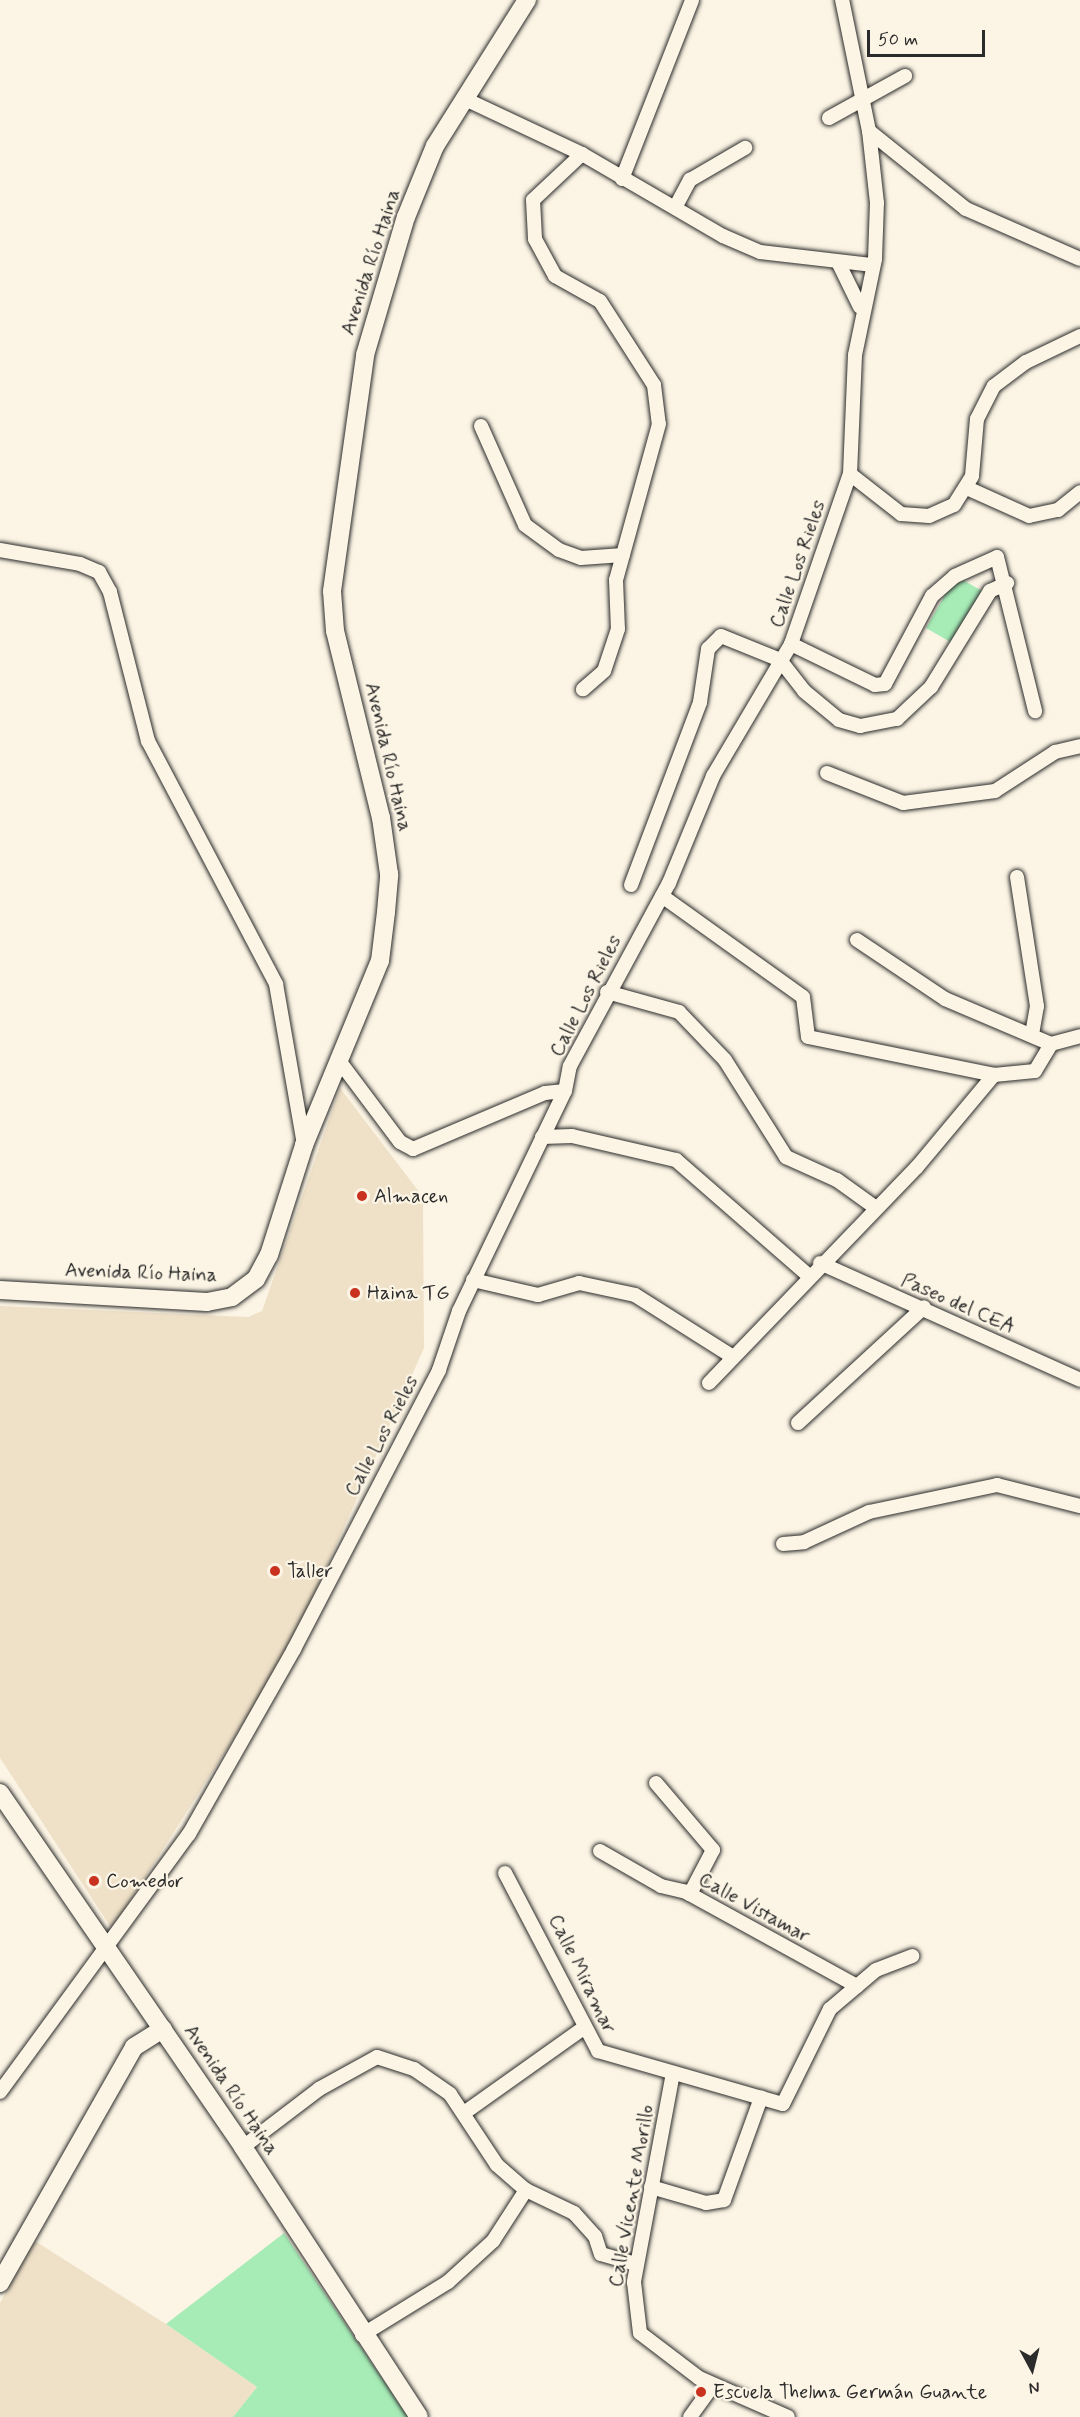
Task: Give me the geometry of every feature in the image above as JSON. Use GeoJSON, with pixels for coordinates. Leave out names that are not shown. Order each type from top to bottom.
{"type":"FeatureCollection","features":[{"type":"Feature","properties":{"kind":"street","name":"Avenida Río Haina"},"geometry":{"type":"LineString","coordinates":[[0,1290],[207,1302],[232,1297],[256,1279],[269,1255],[304,1145],[380,961],[389,874],[334,631],[332,591],[347,459],[386,277],[435,146],[527,0]]}},
{"type":"Feature","properties":{"kind":"street"},"geometry":{"type":"LineString","coordinates":[[622,179],[692,0]]}},
{"type":"Feature","properties":{"kind":"street","name":"Calle Los Rieles"},"geometry":{"type":"LineString","coordinates":[[0,2092],[189,1834],[294,1649],[439,1370],[473,1280],[565,1091],[570,1066],[607,992],[662,896],[713,776],[791,644],[850,474],[861,312],[873,265],[877,203],[869,131],[842,0]]}},
{"type":"Feature","properties":{"kind":"street"},"geometry":{"type":"LineString","coordinates":[[829,118],[905,76]]}},
{"type":"Feature","properties":{"kind":"street"},"geometry":{"type":"LineString","coordinates":[[465,99],[582,154],[622,179],[676,206],[723,236],[760,252],[873,265]]}},
{"type":"Feature","properties":{"kind":"street"},"geometry":{"type":"LineString","coordinates":[[869,131],[966,209],[1080,259]]}},
{"type":"Feature","properties":{"kind":"street"},"geometry":{"type":"LineString","coordinates":[[676,206],[690,180],[746,148]]}},
{"type":"Feature","properties":{"kind":"street"},"geometry":{"type":"LineString","coordinates":[[582,154],[533,200],[531,220],[555,276],[600,301],[654,385],[659,424],[616,580],[618,629],[603,671],[584,689]]}},
{"type":"Feature","properties":{"kind":"street"},"geometry":{"type":"LineString","coordinates":[[838,262],[861,312]]}},
{"type":"Feature","properties":{"kind":"street"},"geometry":{"type":"LineString","coordinates":[[850,474],[901,514],[928,516],[954,505],[968,488],[977,418],[994,386],[1026,362],[1080,336]]}},
{"type":"Feature","properties":{"kind":"street"},"geometry":{"type":"LineString","coordinates":[[481,426],[525,525],[559,550],[581,558],[623,555]]}},
{"type":"Feature","properties":{"kind":"street"},"geometry":{"type":"LineString","coordinates":[[968,488],[1029,516],[1058,510],[1080,492]]}},
{"type":"Feature","properties":{"kind":"street"},"geometry":{"type":"LineString","coordinates":[[0,550],[80,564],[99,572],[105,582],[148,741],[276,984],[304,1145]]}},
{"type":"Feature","properties":{"kind":"street"},"geometry":{"type":"LineString","coordinates":[[791,644],[875,685],[885,684],[932,596],[955,576],[996,557],[1007,583],[1035,711]]}},
{"type":"Feature","properties":{"kind":"street"},"geometry":{"type":"LineString","coordinates":[[631,885],[700,702],[708,649],[721,636],[780,660],[804,691],[839,720],[860,726],[897,720],[931,687],[990,591],[1007,583]]}},
{"type":"Feature","properties":{"kind":"street"},"geometry":{"type":"LineString","coordinates":[[827,773],[903,803],[995,791],[1055,752],[1080,746]]}},
{"type":"Feature","properties":{"kind":"street"},"geometry":{"type":"LineString","coordinates":[[1017,877],[1037,1006],[1032,1035]]}},
{"type":"Feature","properties":{"kind":"street"},"geometry":{"type":"LineString","coordinates":[[662,896],[802,997],[808,1037],[994,1075],[1035,1071],[1051,1044]]}},
{"type":"Feature","properties":{"kind":"street"},"geometry":{"type":"LineString","coordinates":[[856,940],[945,999],[1051,1044],[1080,1036]]}},
{"type":"Feature","properties":{"kind":"street"},"geometry":{"type":"LineString","coordinates":[[607,992],[679,1012],[726,1060],[786,1157],[837,1180],[876,1208]]}},
{"type":"Feature","properties":{"kind":"street"},"geometry":{"type":"LineString","coordinates":[[340,1062],[400,1142],[413,1149],[545,1093],[565,1091]]}},
{"type":"Feature","properties":{"kind":"street"},"geometry":{"type":"LineString","coordinates":[[709,1383],[808,1275],[876,1208],[994,1075]]}},
{"type":"Feature","properties":{"kind":"street"},"geometry":{"type":"LineString","coordinates":[[542,1137],[572,1136],[676,1160],[808,1275]]}},
{"type":"Feature","properties":{"kind":"street","name":"Paseo del CEA"},"geometry":{"type":"LineString","coordinates":[[820,1263],[924,1307],[1080,1380]]}},
{"type":"Feature","properties":{"kind":"street"},"geometry":{"type":"LineString","coordinates":[[473,1280],[538,1295],[579,1283],[635,1295],[733,1357]]}},
{"type":"Feature","properties":{"kind":"street"},"geometry":{"type":"LineString","coordinates":[[798,1423],[924,1307]]}},
{"type":"Feature","properties":{"kind":"street"},"geometry":{"type":"LineString","coordinates":[[783,1544],[804,1542],[868,1512],[997,1485],[1080,1506]]}},
{"type":"Feature","properties":{"kind":"street"},"geometry":{"type":"LineString","coordinates":[[656,1783],[713,1850],[690,1894]]}},
{"type":"Feature","properties":{"kind":"street","name":"Avenida Río Haina"},"geometry":{"type":"LineString","coordinates":[[0,1792],[243,2147],[362,2335],[419,2417]]}},
{"type":"Feature","properties":{"kind":"street","name":"Calle Vistamar"},"geometry":{"type":"LineString","coordinates":[[600,1851],[661,1886],[690,1894],[857,1986]]}},
{"type":"Feature","properties":{"kind":"street","name":"Calle Miramar"},"geometry":{"type":"LineString","coordinates":[[505,1873],[553,1958],[582,2029],[598,2051],[783,2104],[830,2009],[857,1986]]}},
{"type":"Feature","properties":{"kind":"street"},"geometry":{"type":"LineString","coordinates":[[857,1986],[876,1970],[912,1956]]}},
{"type":"Feature","properties":{"kind":"street"},"geometry":{"type":"LineString","coordinates":[[0,2283],[134,2047],[163,2029]]}},
{"type":"Feature","properties":{"kind":"street"},"geometry":{"type":"LineString","coordinates":[[464,2113],[582,2029]]}},
{"type":"Feature","properties":{"kind":"street"},"geometry":{"type":"LineString","coordinates":[[243,2147],[319,2089],[377,2057],[414,2069],[450,2094],[498,2164],[526,2190],[574,2213],[595,2236],[601,2254],[637,2264]]}},
{"type":"Feature","properties":{"kind":"street","name":"Calle Vicente Morillo"},"geometry":{"type":"LineString","coordinates":[[673,2073],[637,2264],[633,2308],[640,2333],[713,2385],[788,2417]]}},
{"type":"Feature","properties":{"kind":"street"},"geometry":{"type":"LineString","coordinates":[[651,2187],[706,2203],[724,2200],[761,2098]]}},
{"type":"Feature","properties":{"kind":"street"},"geometry":{"type":"LineString","coordinates":[[362,2335],[463,2268],[493,2241],[526,2190]]}},
{"type":"Feature","properties":{"kind":"street"},"geometry":{"type":"LineString","coordinates":[[690,2417],[713,2385]]}},
{"type":"Feature","properties":{"kind":"shaded area"},"geometry":{"type":"Polygon","coordinates":[[[340,1088],[423,1197],[424,1348],[288,1653],[112,1929],[0,1758],[0,1306],[248,1317],[262,1311],[340,1088]]]}},
{"type":"Feature","properties":{"kind":"shaded area"},"geometry":{"type":"Polygon","coordinates":[[[35,2241],[166,2324],[257,2387],[233,2417],[0,2417],[0,2303],[35,2241]]]}},
{"type":"Feature","properties":{"kind":"green space"},"geometry":{"type":"Polygon","coordinates":[[[956,576],[982,591],[952,643],[926,628],[956,576]]]}},
{"type":"Feature","properties":{"kind":"green space"},"geometry":{"type":"Polygon","coordinates":[[[284,2233],[408,2417],[233,2417],[257,2387],[166,2324],[284,2233]]]}},
{"type":"Feature","properties":{"kind":"place","name":"Almacen"},"geometry":{"type":"Point","coordinates":[362,1196]}},
{"type":"Feature","properties":{"kind":"place","name":"Haina TG"},"geometry":{"type":"Point","coordinates":[355,1293]}},
{"type":"Feature","properties":{"kind":"place","name":"Taller"},"geometry":{"type":"Point","coordinates":[275,1571]}},
{"type":"Feature","properties":{"kind":"place","name":"Comedor"},"geometry":{"type":"Point","coordinates":[94,1881]}},
{"type":"Feature","properties":{"kind":"place","name":"Escuela Thelma Germán Guante"},"geometry":{"type":"Point","coordinates":[701,2392]}}]}
